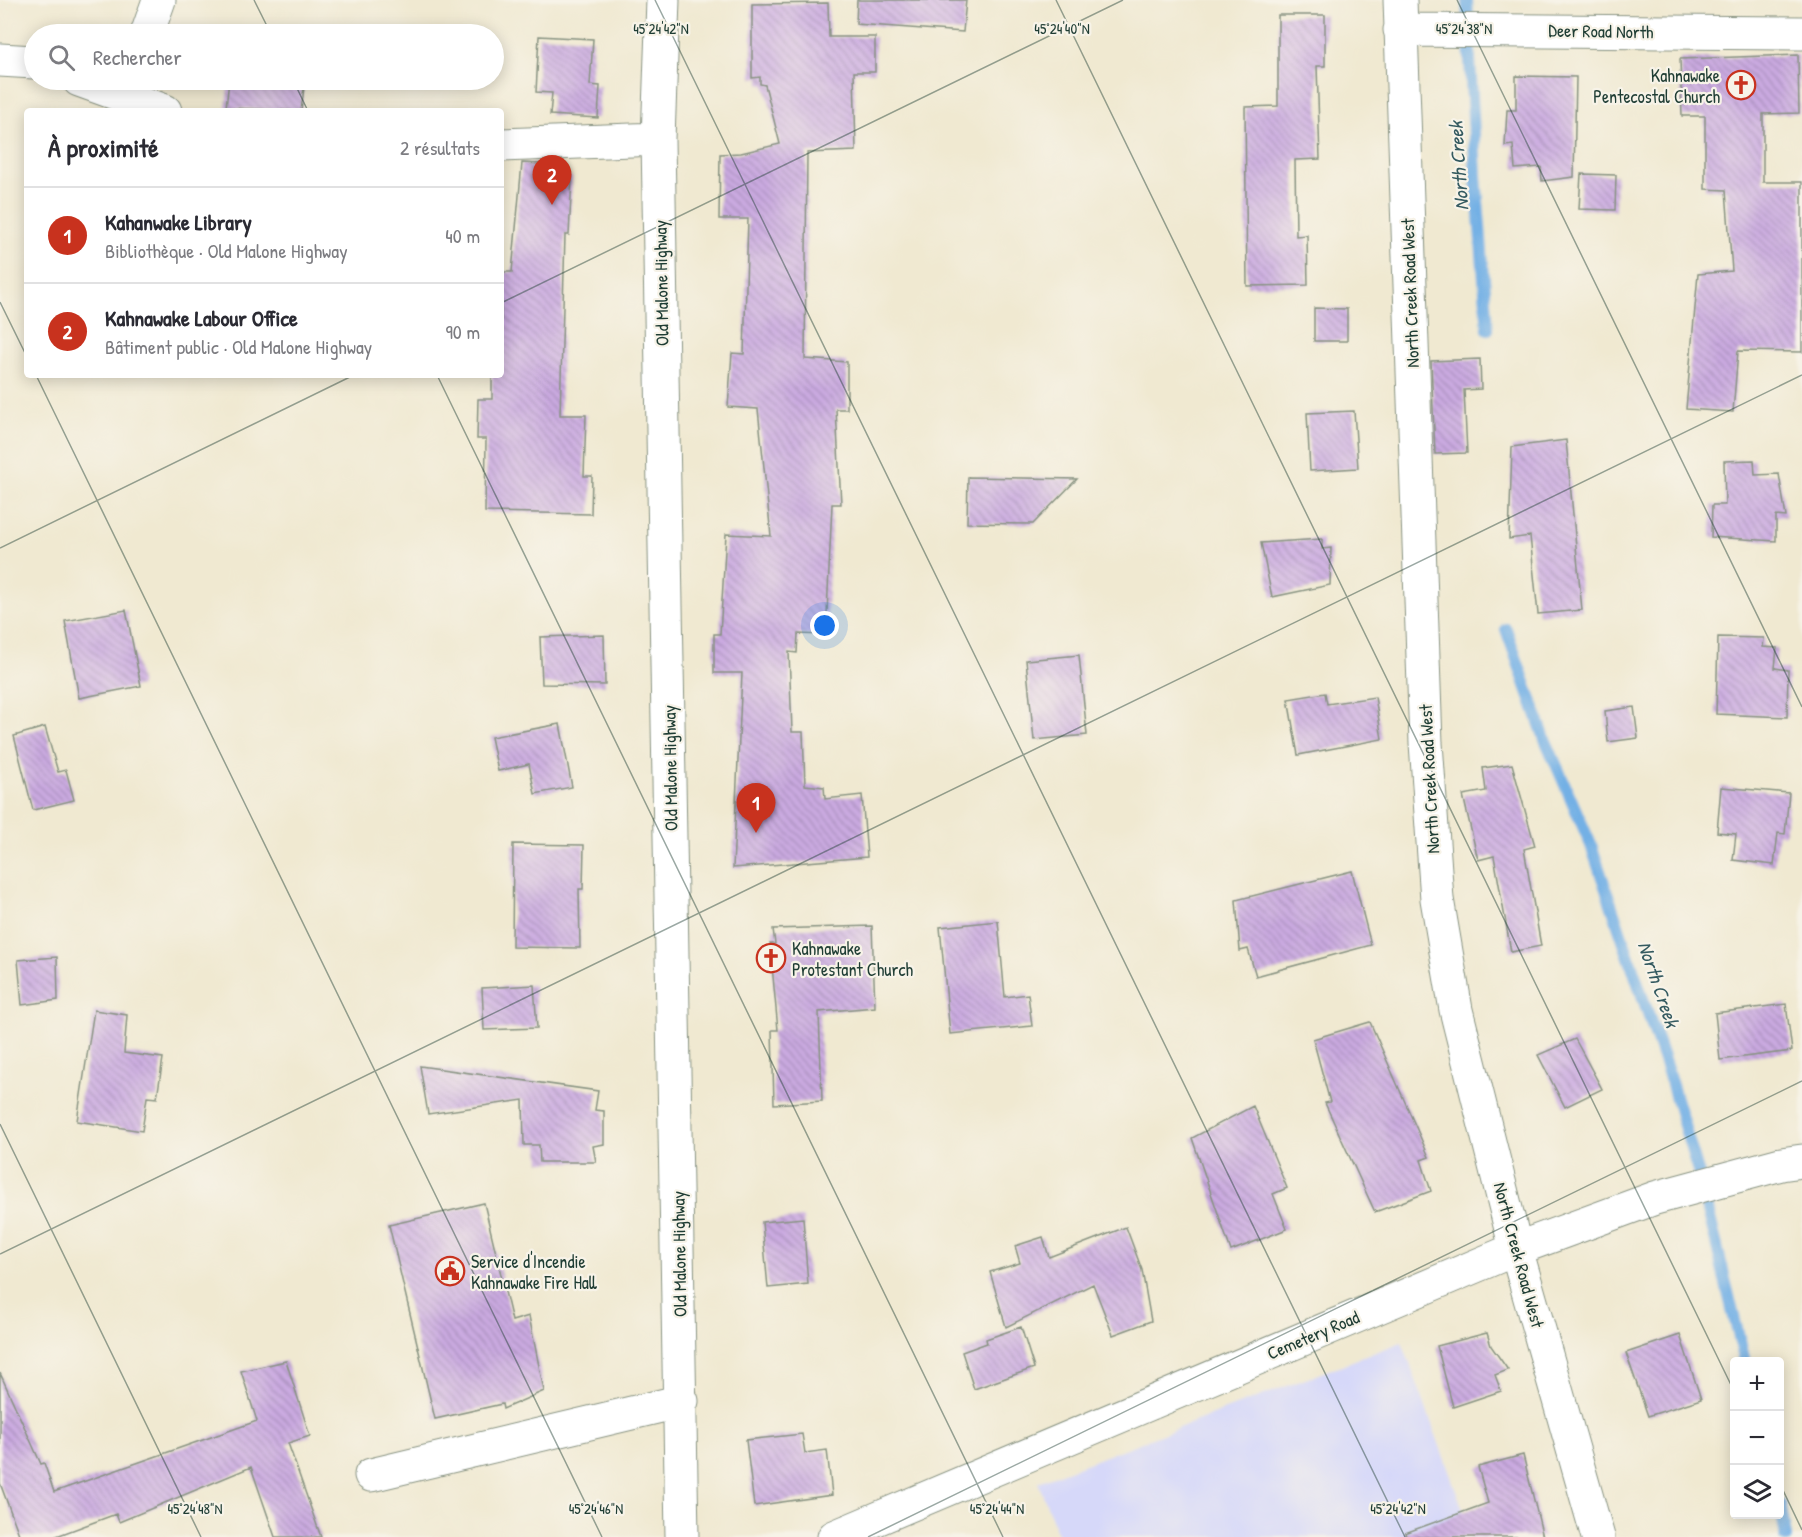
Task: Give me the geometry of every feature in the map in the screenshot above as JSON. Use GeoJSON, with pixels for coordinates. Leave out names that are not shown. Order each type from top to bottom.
{"type":"FeatureCollection","features":[{"type":"Feature","properties":{"kind":"street"},"geometry":{"type":"LineString","coordinates":[[151,24],[159,0]]}},
{"type":"Feature","properties":{"kind":"street","name":"Old Malone Highway"},"geometry":{"type":"LineString","coordinates":[[663,0],[658,139],[682,1401],[682,1537]]}},
{"type":"Feature","properties":{"kind":"street","name":"Deer Road North"},"geometry":{"type":"LineString","coordinates":[[1400,15],[1802,33]]}},
{"type":"Feature","properties":{"kind":"street","name":"North Creek Road West"},"geometry":{"type":"LineString","coordinates":[[1400,15],[1426,743],[1437,899],[1456,1010],[1516,1249],[1598,1537]]}},
{"type":"Feature","properties":{"kind":"street"},"geometry":{"type":"LineString","coordinates":[[0,60],[24,61]]}},
{"type":"Feature","properties":{"kind":"street"},"geometry":{"type":"LineString","coordinates":[[131,90],[160,108]]}},
{"type":"Feature","properties":{"kind":"street"},"geometry":{"type":"LineString","coordinates":[[504,145],[658,139]]}},
{"type":"Feature","properties":{"kind":"street","name":"Cemetery Road"},"geometry":{"type":"LineString","coordinates":[[834,1537],[1516,1249],[1655,1198],[1781,1164],[1802,1161]]}},
{"type":"Feature","properties":{"kind":"street"},"geometry":{"type":"LineString","coordinates":[[371,1475],[682,1401]]}},
{"type":"Feature","properties":{"kind":"shaded area"},"geometry":{"type":"Polygon","coordinates":[[[1402,1342],[1473,1537],[1059,1537],[1038,1482],[1402,1342]]]}},
{"type":"Feature","properties":{"kind":"building"},"geometry":{"type":"Polygon","coordinates":[[[857,0],[966,0],[963,32],[856,24],[857,0]]]}},
{"type":"Feature","properties":{"kind":"building"},"geometry":{"type":"Polygon","coordinates":[[[828,3],[829,37],[875,37],[875,72],[854,72],[856,151],[807,153],[805,359],[847,362],[847,409],[836,409],[841,504],[832,504],[826,635],[798,634],[797,653],[789,652],[792,732],[803,732],[805,785],[824,787],[825,799],[862,795],[867,857],[733,868],[742,673],[714,673],[714,634],[720,634],[726,534],[771,536],[758,409],[728,407],[732,353],[744,354],[748,219],[719,219],[720,154],[741,153],[780,144],[765,85],[760,84],[760,77],[752,78],[752,4],[828,3]]]}},
{"type":"Feature","properties":{"kind":"building"},"geometry":{"type":"Polygon","coordinates":[[[1278,15],[1325,15],[1325,66],[1317,66],[1320,159],[1295,160],[1296,236],[1307,235],[1308,285],[1247,286],[1245,107],[1278,106],[1278,15]]]}},
{"type":"Feature","properties":{"kind":"building"},"geometry":{"type":"Polygon","coordinates":[[[539,36],[593,39],[590,85],[600,86],[598,118],[550,115],[552,93],[536,92],[539,36]]]}},
{"type":"Feature","properties":{"kind":"building"},"geometry":{"type":"Polygon","coordinates":[[[1798,55],[1799,113],[1763,114],[1763,182],[1802,182],[1802,352],[1738,351],[1733,412],[1686,409],[1698,274],[1732,271],[1726,190],[1705,189],[1705,116],[1682,116],[1680,59],[1798,55]]]}},
{"type":"Feature","properties":{"kind":"building"},"geometry":{"type":"Polygon","coordinates":[[[1516,76],[1576,77],[1574,177],[1542,181],[1541,167],[1515,169],[1513,145],[1505,146],[1507,110],[1516,110],[1516,76]]]}},
{"type":"Feature","properties":{"kind":"building"},"geometry":{"type":"Polygon","coordinates":[[[228,90],[304,90],[301,108],[226,108],[228,90]]]}},
{"type":"Feature","properties":{"kind":"building"},"geometry":{"type":"Polygon","coordinates":[[[522,163],[560,165],[559,176],[572,177],[569,235],[565,235],[560,415],[586,415],[584,476],[592,476],[591,514],[485,512],[486,439],[477,439],[478,399],[492,399],[492,378],[504,378],[504,272],[512,272],[522,163]]]}},
{"type":"Feature","properties":{"kind":"building"},"geometry":{"type":"Polygon","coordinates":[[[1581,174],[1616,175],[1615,210],[1579,209],[1581,174]]]}},
{"type":"Feature","properties":{"kind":"building"},"geometry":{"type":"Polygon","coordinates":[[[1314,308],[1347,309],[1347,341],[1314,341],[1314,308]]]}},
{"type":"Feature","properties":{"kind":"building"},"geometry":{"type":"Polygon","coordinates":[[[1480,359],[1481,389],[1464,390],[1467,453],[1435,454],[1431,361],[1480,359]]]}},
{"type":"Feature","properties":{"kind":"building"},"geometry":{"type":"Polygon","coordinates":[[[1354,411],[1358,468],[1310,471],[1307,413],[1354,411]]]}},
{"type":"Feature","properties":{"kind":"building"},"geometry":{"type":"Polygon","coordinates":[[[1566,440],[1582,610],[1538,614],[1530,536],[1509,539],[1512,447],[1566,440]]]}},
{"type":"Feature","properties":{"kind":"building"},"geometry":{"type":"Polygon","coordinates":[[[1754,460],[1755,475],[1779,474],[1786,517],[1776,516],[1776,541],[1711,537],[1712,505],[1725,505],[1724,461],[1754,460]]]}},
{"type":"Feature","properties":{"kind":"building"},"geometry":{"type":"Polygon","coordinates":[[[968,477],[1077,479],[1033,524],[967,523],[968,477]]]}},
{"type":"Feature","properties":{"kind":"building"},"geometry":{"type":"Polygon","coordinates":[[[1322,539],[1322,549],[1331,548],[1330,585],[1272,597],[1261,543],[1322,539]]]}},
{"type":"Feature","properties":{"kind":"building"},"geometry":{"type":"Polygon","coordinates":[[[126,610],[141,686],[79,698],[65,621],[126,610]]]}},
{"type":"Feature","properties":{"kind":"building"},"geometry":{"type":"Polygon","coordinates":[[[604,635],[605,685],[542,684],[540,637],[604,635]]]}},
{"type":"Feature","properties":{"kind":"building"},"geometry":{"type":"Polygon","coordinates":[[[1718,637],[1764,638],[1763,647],[1777,648],[1775,668],[1788,670],[1787,717],[1716,714],[1718,637]]]}},
{"type":"Feature","properties":{"kind":"building"},"geometry":{"type":"Polygon","coordinates":[[[1079,655],[1087,735],[1034,740],[1026,660],[1079,655]]]}},
{"type":"Feature","properties":{"kind":"building"},"geometry":{"type":"Polygon","coordinates":[[[1325,693],[1327,704],[1375,697],[1382,739],[1298,755],[1288,699],[1325,693]]]}},
{"type":"Feature","properties":{"kind":"building"},"geometry":{"type":"Polygon","coordinates":[[[1634,707],[1638,738],[1608,742],[1605,711],[1634,707]]]}},
{"type":"Feature","properties":{"kind":"building"},"geometry":{"type":"Polygon","coordinates":[[[560,724],[572,787],[535,794],[529,764],[498,771],[491,737],[560,724]]]}},
{"type":"Feature","properties":{"kind":"building"},"geometry":{"type":"Polygon","coordinates":[[[45,727],[58,772],[66,770],[74,800],[33,810],[14,736],[45,727]]]}},
{"type":"Feature","properties":{"kind":"building"},"geometry":{"type":"Polygon","coordinates":[[[1512,764],[1535,846],[1524,849],[1541,946],[1511,952],[1494,856],[1478,860],[1463,795],[1486,791],[1483,768],[1512,764]]]}},
{"type":"Feature","properties":{"kind":"building"},"geometry":{"type":"Polygon","coordinates":[[[1721,787],[1789,793],[1785,834],[1778,833],[1774,865],[1733,860],[1736,834],[1717,832],[1721,787]]]}},
{"type":"Feature","properties":{"kind":"building"},"geometry":{"type":"Polygon","coordinates":[[[513,844],[584,845],[583,889],[579,889],[580,948],[512,947],[513,844]]]}},
{"type":"Feature","properties":{"kind":"building"},"geometry":{"type":"Polygon","coordinates":[[[1352,871],[1371,945],[1256,976],[1248,949],[1240,951],[1236,900],[1352,871]]]}},
{"type":"Feature","properties":{"kind":"building"},"geometry":{"type":"Polygon","coordinates":[[[998,921],[1005,997],[1028,994],[1032,1026],[950,1034],[940,927],[998,921]]]}},
{"type":"Feature","properties":{"kind":"building"},"geometry":{"type":"Polygon","coordinates":[[[872,926],[875,1007],[819,1012],[822,1101],[774,1104],[772,1030],[778,1030],[770,944],[775,944],[773,929],[872,926]]]}},
{"type":"Feature","properties":{"kind":"building"},"geometry":{"type":"Polygon","coordinates":[[[57,957],[58,1000],[22,1005],[18,960],[57,957]]]}},
{"type":"Feature","properties":{"kind":"building"},"geometry":{"type":"Polygon","coordinates":[[[534,985],[537,1028],[484,1030],[482,988],[534,985]]]}},
{"type":"Feature","properties":{"kind":"building"},"geometry":{"type":"Polygon","coordinates":[[[1786,1004],[1792,1051],[1720,1060],[1715,1013],[1786,1004]]]}},
{"type":"Feature","properties":{"kind":"building"},"geometry":{"type":"Polygon","coordinates":[[[94,1010],[127,1015],[124,1053],[163,1058],[157,1098],[147,1097],[142,1131],[77,1121],[94,1010]]]}},
{"type":"Feature","properties":{"kind":"building"},"geometry":{"type":"Polygon","coordinates":[[[1370,1022],[1429,1157],[1421,1160],[1431,1191],[1375,1212],[1325,1103],[1330,1102],[1313,1039],[1370,1022]]]}},
{"type":"Feature","properties":{"kind":"building"},"geometry":{"type":"Polygon","coordinates":[[[1575,1039],[1602,1089],[1565,1107],[1538,1055],[1575,1039]]]}},
{"type":"Feature","properties":{"kind":"building"},"geometry":{"type":"Polygon","coordinates":[[[420,1066],[598,1091],[595,1110],[604,1111],[604,1144],[593,1146],[596,1162],[540,1162],[539,1145],[524,1145],[523,1100],[428,1114],[420,1066]]]}},
{"type":"Feature","properties":{"kind":"building"},"geometry":{"type":"Polygon","coordinates":[[[1253,1106],[1287,1188],[1273,1194],[1287,1229],[1231,1251],[1192,1138],[1253,1106]]]}},
{"type":"Feature","properties":{"kind":"building","name":"Service d'Incendie Kahnawake Fire Hall"},"geometry":{"type":"Polygon","coordinates":[[[484,1203],[512,1321],[529,1316],[544,1391],[503,1409],[502,1404],[435,1419],[389,1225],[484,1203]]]}},
{"type":"Feature","properties":{"kind":"building"},"geometry":{"type":"Polygon","coordinates":[[[803,1218],[808,1284],[768,1288],[762,1222],[803,1218]]]}},
{"type":"Feature","properties":{"kind":"building"},"geometry":{"type":"Polygon","coordinates":[[[1126,1227],[1142,1270],[1151,1321],[1113,1335],[1093,1284],[1006,1327],[990,1272],[1020,1263],[1015,1246],[1043,1237],[1049,1257],[1126,1227]]]}},
{"type":"Feature","properties":{"kind":"building"},"geometry":{"type":"Polygon","coordinates":[[[1021,1327],[1034,1368],[974,1389],[962,1352],[987,1343],[986,1339],[1021,1327]]]}},
{"type":"Feature","properties":{"kind":"building"},"geometry":{"type":"Polygon","coordinates":[[[1487,1333],[1491,1346],[1508,1370],[1495,1375],[1501,1391],[1453,1407],[1437,1346],[1487,1333]]]}},
{"type":"Feature","properties":{"kind":"building"},"geometry":{"type":"Polygon","coordinates":[[[1680,1335],[1701,1399],[1648,1416],[1626,1353],[1680,1335]]]}},
{"type":"Feature","properties":{"kind":"building"},"geometry":{"type":"Polygon","coordinates":[[[286,1361],[310,1436],[288,1443],[321,1537],[275,1537],[251,1467],[119,1522],[116,1514],[54,1537],[20,1537],[0,1483],[0,1373],[41,1464],[44,1463],[54,1492],[257,1421],[241,1371],[286,1361]]]}},
{"type":"Feature","properties":{"kind":"building"},"geometry":{"type":"Polygon","coordinates":[[[802,1434],[805,1453],[827,1450],[832,1495],[754,1506],[746,1440],[802,1434]]]}},
{"type":"Feature","properties":{"kind":"building"},"geometry":{"type":"Polygon","coordinates":[[[1523,1455],[1543,1537],[1406,1537],[1405,1533],[1488,1503],[1478,1467],[1523,1455]]]}},
{"type":"Feature","properties":{"kind":"waterway","name":"North Creek"},"geometry":{"type":"LineString","coordinates":[[1467,0],[1476,176],[1488,329]]}},
{"type":"Feature","properties":{"kind":"waterway","name":"North Creek"},"geometry":{"type":"LineString","coordinates":[[1506,629],[1545,739],[1591,845],[1668,1072],[1702,1185],[1744,1357]]}},
{"type":"Feature","properties":{"kind":"waterway","name":"North Creek"},"geometry":{"type":"LineString","coordinates":[[1783,1519],[1786,1537]]}},
{"type":"Feature","properties":{"kind":"place","name":"Kahnawake Pentecostal Church"},"geometry":{"type":"Point","coordinates":[1741,85]}},
{"type":"Feature","properties":{"kind":"place","name":"Kahnawake Labour Office"},"geometry":{"type":"Point","coordinates":[552,205]}},
{"type":"Feature","properties":{"kind":"place","name":"Kahanwake Library"},"geometry":{"type":"Point","coordinates":[756,833]}},
{"type":"Feature","properties":{"kind":"place","name":"Kahnawake Protestant Church"},"geometry":{"type":"Point","coordinates":[771,958]}},
{"type":"Feature","properties":{"kind":"place","name":"Service d'Incendie Kahnawake Fire Hall"},"geometry":{"type":"Point","coordinates":[450,1271]}}]}
